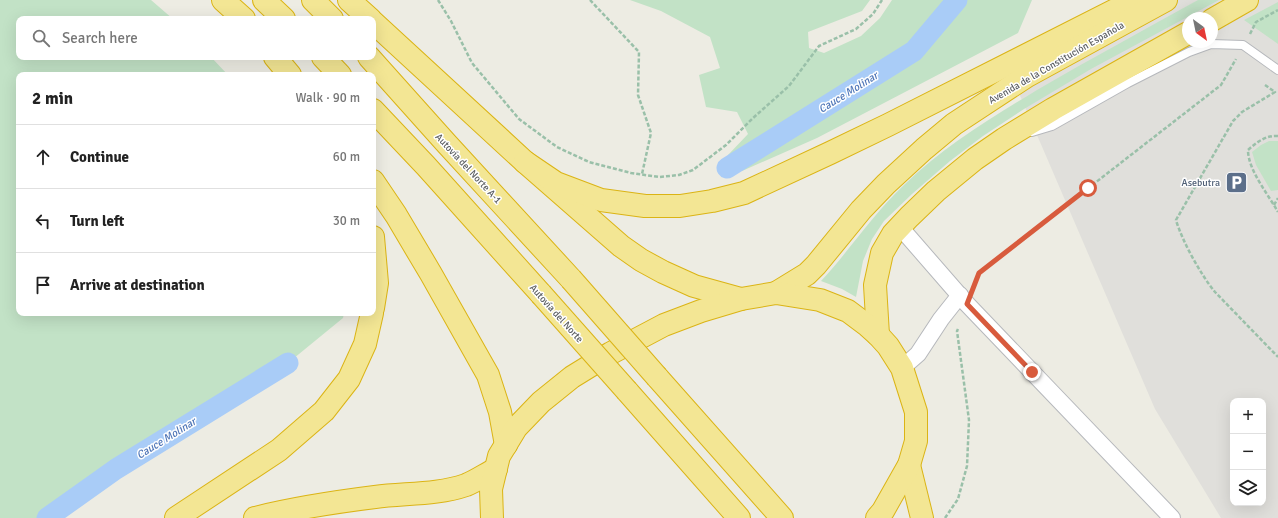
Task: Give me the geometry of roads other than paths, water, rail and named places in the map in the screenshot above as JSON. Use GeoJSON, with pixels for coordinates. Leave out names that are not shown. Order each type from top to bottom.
{"type":"FeatureCollection","features":[{"type":"Feature","properties":{"kind":"highway"},"geometry":{"type":"LineString","coordinates":[[223,0],[241,16]]}},
{"type":"Feature","properties":{"kind":"highway"},"geometry":{"type":"LineString","coordinates":[[264,0],[281,16]]}},
{"type":"Feature","properties":{"kind":"highway"},"geometry":{"type":"LineString","coordinates":[[313,0],[329,16]]}},
{"type":"Feature","properties":{"kind":"highway"},"geometry":{"type":"LineString","coordinates":[[349,0],[367,16]]}},
{"type":"Feature","properties":{"kind":"highway"},"geometry":{"type":"LineString","coordinates":[[525,162],[556,182],[601,200],[645,206],[680,206],[712,201],[744,193],[862,138],[1135,0]]}},
{"type":"Feature","properties":{"kind":"highway","name":"Avenida de la Constitución Española"},"geometry":{"type":"LineString","coordinates":[[776,293],[807,274],[861,210],[886,184],[954,124],[1027,76],[1166,0]]}},
{"type":"Feature","properties":{"kind":"highway"},"geometry":{"type":"LineString","coordinates":[[1218,17],[1247,0]]}},
{"type":"Feature","properties":{"kind":"highway"},"geometry":{"type":"LineString","coordinates":[[376,25],[525,162],[606,234],[641,260],[663,272],[694,286],[741,299]]}},
{"type":"Feature","properties":{"kind":"highway"},"geometry":{"type":"LineString","coordinates":[[878,335],[875,285],[882,253],[893,234],[941,186],[975,159],[1052,109],[1182,36]]}},
{"type":"Feature","properties":{"kind":"highway"},"geometry":{"type":"LineString","coordinates":[[278,60],[288,72]]}},
{"type":"Feature","properties":{"kind":"highway"},"geometry":{"type":"LineString","coordinates":[[326,60],[337,72]]}},
{"type":"Feature","properties":{"kind":"highway","name":"Autovía del Norte A-1"},"geometry":{"type":"LineString","coordinates":[[372,60],[571,279],[782,518]]}},
{"type":"Feature","properties":{"kind":"highway","name":"Autovía del Norte"},"geometry":{"type":"LineString","coordinates":[[376,113],[541,294],[740,518]]}},
{"type":"Feature","properties":{"kind":"highway"},"geometry":{"type":"LineString","coordinates":[[376,185],[432,274],[488,376],[500,412],[506,445]]}},
{"type":"Feature","properties":{"kind":"highway"},"geometry":{"type":"LineString","coordinates":[[492,518],[491,489],[500,456],[516,428],[541,402],[572,378],[604,357],[664,325],[701,311],[741,299],[776,293],[820,300],[848,312],[878,335],[888,346],[902,368],[916,412],[916,441],[909,465],[883,511],[877,518]]}},
{"type":"Feature","properties":{"kind":"highway"},"geometry":{"type":"LineString","coordinates":[[176,518],[279,450],[324,411],[349,379],[365,344],[371,316]]}},
{"type":"Feature","properties":{"kind":"highway"},"geometry":{"type":"LineString","coordinates":[[909,465],[922,518]]}},
{"type":"Feature","properties":{"kind":"highway"},"geometry":{"type":"LineString","coordinates":[[255,518],[328,503],[448,490],[467,484],[496,469]]}},
{"type":"Feature","properties":{"kind":"street"},"geometry":{"type":"LineString","coordinates":[[900,227],[963,300],[1172,518]]}},
{"type":"Feature","properties":{"kind":"street"},"geometry":{"type":"LineString","coordinates":[[902,368],[918,354],[941,319],[963,300]]}},
{"type":"Feature","properties":{"kind":"lane"},"geometry":{"type":"LineString","coordinates":[[1004,139],[1052,126],[1128,83],[1189,52],[1211,44],[1243,45],[1278,70]]}},
{"type":"Feature","properties":{"kind":"waterway","name":"Cauce Molinar"},"geometry":{"type":"LineString","coordinates":[[727,168],[914,51],[957,0]]}},
{"type":"Feature","properties":{"kind":"waterway","name":"Cauce Molinar"},"geometry":{"type":"LineString","coordinates":[[47,518],[116,469],[288,363]]}},
{"type":"Feature","properties":{"kind":"place","name":"Asebutra"},"geometry":{"type":"Point","coordinates":[1236,182]}}]}
